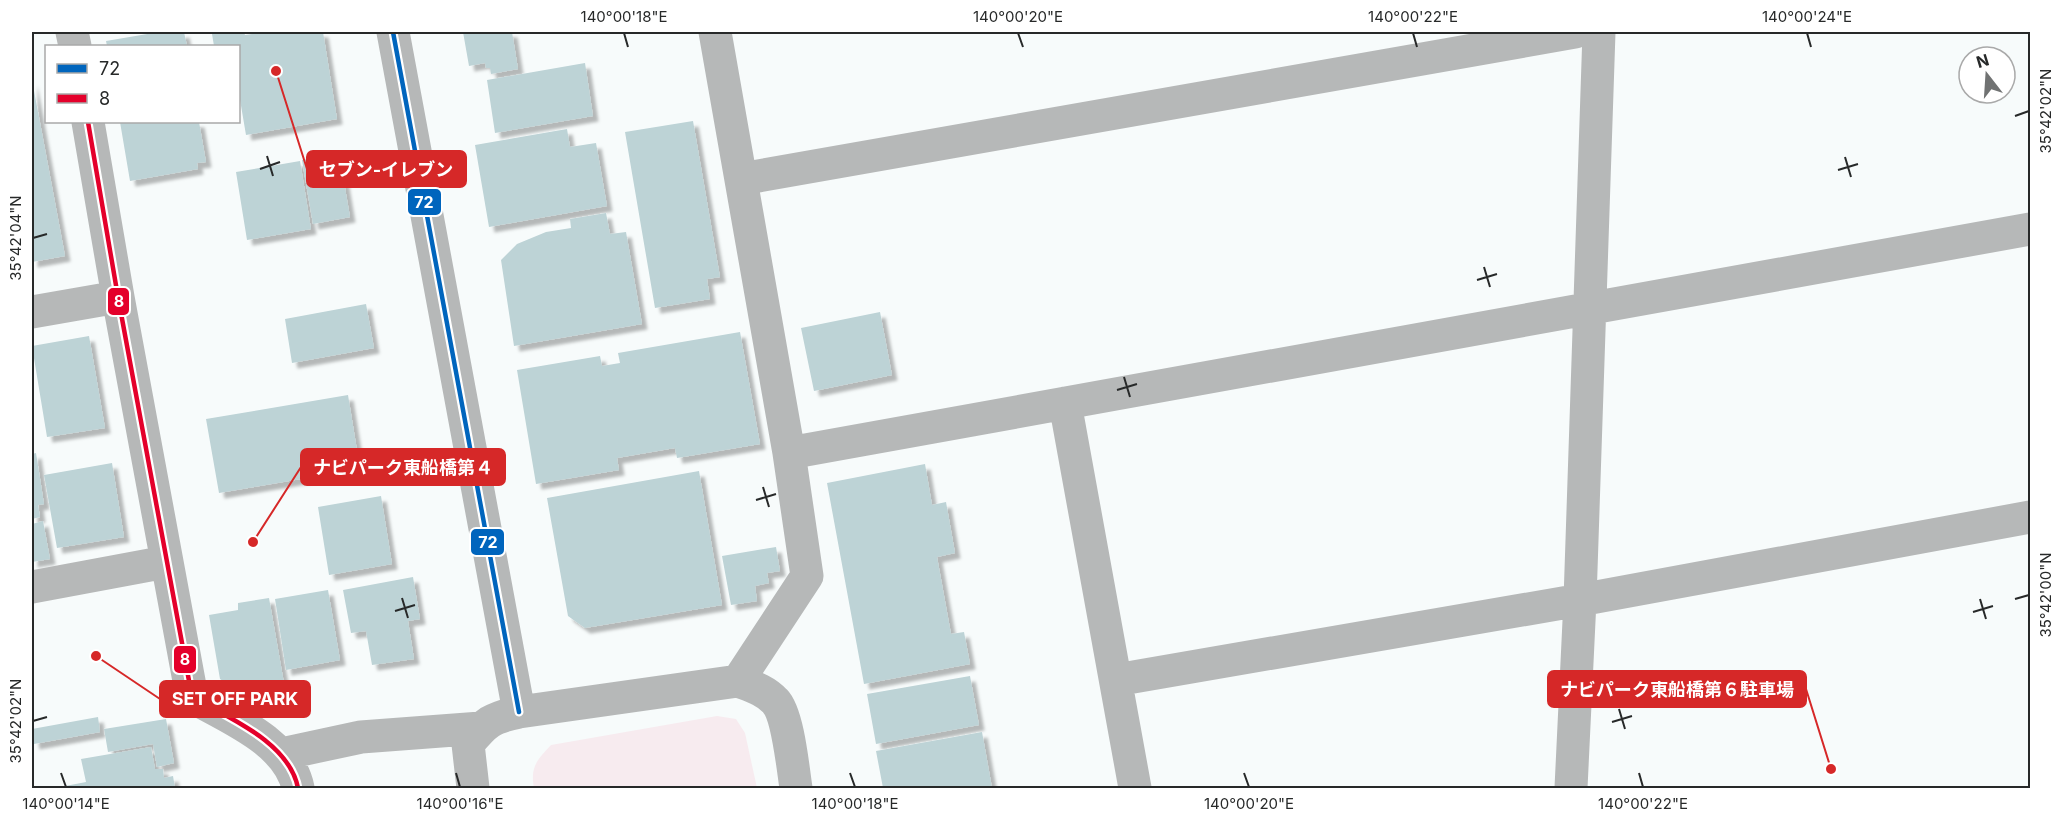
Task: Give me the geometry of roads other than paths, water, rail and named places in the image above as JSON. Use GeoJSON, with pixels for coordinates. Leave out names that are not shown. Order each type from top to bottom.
{"type":"FeatureCollection","features":[{"type":"Feature","properties":{"kind":"street"},"geometry":{"type":"LineString","coordinates":[[393,32],[519,712]]}},
{"type":"Feature","properties":{"kind":"street"},"geometry":{"type":"LineString","coordinates":[[715,32],[789,453],[807,576],[738,681]]}},
{"type":"Feature","properties":{"kind":"street"},"geometry":{"type":"LineString","coordinates":[[741,179],[1575,32]]}},
{"type":"Feature","properties":{"kind":"street"},"geometry":{"type":"LineString","coordinates":[[1571,789],[1580,600],[1599,32]]}},
{"type":"Feature","properties":{"kind":"street"},"geometry":{"type":"LineString","coordinates":[[88,123],[192,697],[258,736],[282,754],[291,769],[298,789]]}},
{"type":"Feature","properties":{"kind":"street"},"geometry":{"type":"LineString","coordinates":[[789,453],[2031,229]]}},
{"type":"Feature","properties":{"kind":"street"},"geometry":{"type":"LineString","coordinates":[[32,312],[118,297]]}},
{"type":"Feature","properties":{"kind":"street"},"geometry":{"type":"LineString","coordinates":[[1065,403],[1135,789]]}},
{"type":"Feature","properties":{"kind":"street"},"geometry":{"type":"LineString","coordinates":[[1116,680],[1580,600],[2031,517]]}},
{"type":"Feature","properties":{"kind":"street"},"geometry":{"type":"LineString","coordinates":[[32,587],[166,562]]}},
{"type":"Feature","properties":{"kind":"street"},"geometry":{"type":"LineString","coordinates":[[473,789],[468,744],[495,717],[738,681],[761,690],[777,702],[786,726],[796,789]]}},
{"type":"Feature","properties":{"kind":"street"},"geometry":{"type":"LineString","coordinates":[[282,754],[361,737],[482,728]]}},
{"type":"Feature","properties":{"kind":"place","name":"セブン-イレブン"},"geometry":{"type":"Point","coordinates":[276,71]}},
{"type":"Feature","properties":{"kind":"place","name":"ナビパーク東船橋第４"},"geometry":{"type":"Point","coordinates":[253,542]}},
{"type":"Feature","properties":{"kind":"place","name":"SET OFF PARK"},"geometry":{"type":"Point","coordinates":[96,656]}},
{"type":"Feature","properties":{"kind":"place","name":"ナビパーク東船橋第６駐車場"},"geometry":{"type":"Point","coordinates":[1831,769]}}]}
